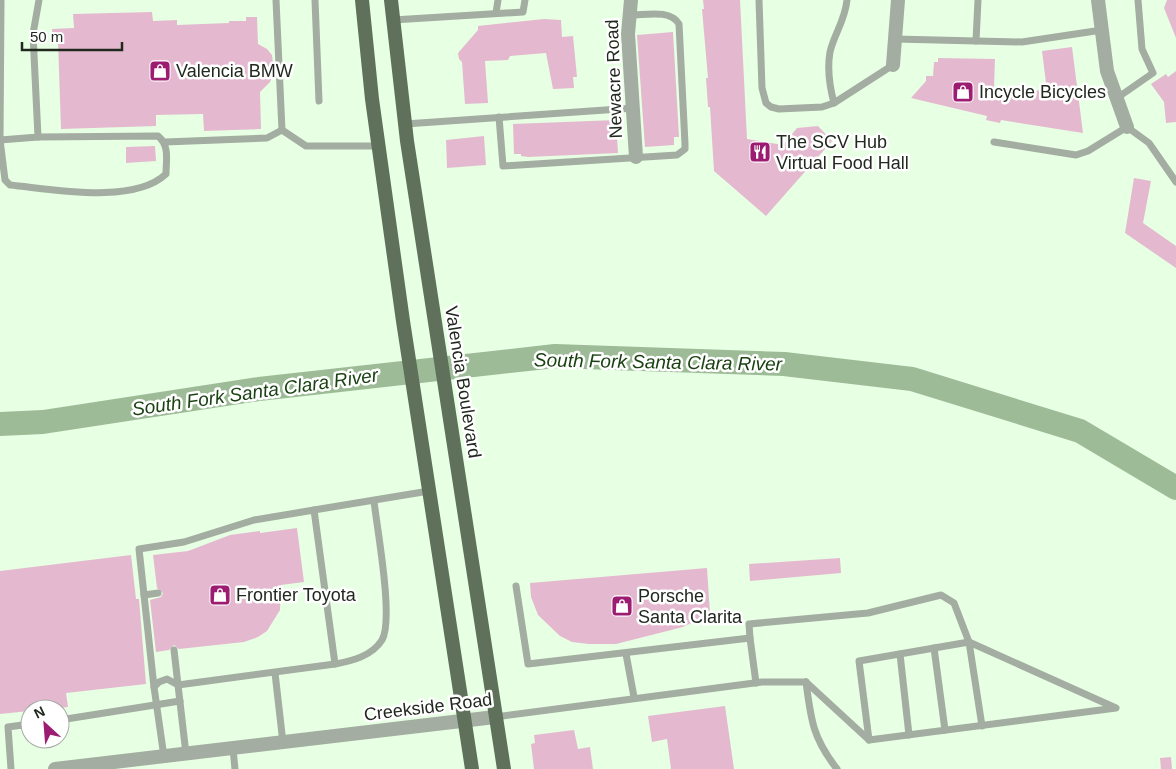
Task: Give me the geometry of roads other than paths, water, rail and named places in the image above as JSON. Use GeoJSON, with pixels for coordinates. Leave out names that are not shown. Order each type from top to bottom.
{"type":"FeatureCollection","features":[{"type":"Feature","properties":{"kind":"main road"},"geometry":{"type":"LineString","coordinates":[[362,0],[378,146],[402,321],[472,769]]}},
{"type":"Feature","properties":{"kind":"main road","name":"Valencia Boulevard"},"geometry":{"type":"LineString","coordinates":[[391,0],[405,124],[504,769]]}},
{"type":"Feature","properties":{"kind":"street","name":"Newacre Road"},"geometry":{"type":"LineString","coordinates":[[631,0],[628,34],[636,157]]}},
{"type":"Feature","properties":{"kind":"street"},"geometry":{"type":"LineString","coordinates":[[893,65],[898,0]]}},
{"type":"Feature","properties":{"kind":"street"},"geometry":{"type":"LineString","coordinates":[[1098,0],[1107,72],[1127,127]]}},
{"type":"Feature","properties":{"kind":"street","name":"Creekside Road"},"geometry":{"type":"LineString","coordinates":[[54,769],[99,766],[495,718]]}},
{"type":"Feature","properties":{"kind":"lane"},"geometry":{"type":"LineString","coordinates":[[1,0],[0,140],[5,180],[10,185],[90,192],[132,190],[158,181],[166,174],[165,142]]}},
{"type":"Feature","properties":{"kind":"lane"},"geometry":{"type":"LineString","coordinates":[[38,137],[33,34],[39,0]]}},
{"type":"Feature","properties":{"kind":"lane"},"geometry":{"type":"LineString","coordinates":[[276,0],[282,130]]}},
{"type":"Feature","properties":{"kind":"lane"},"geometry":{"type":"LineString","coordinates":[[315,0],[319,101]]}},
{"type":"Feature","properties":{"kind":"lane"},"geometry":{"type":"LineString","coordinates":[[496,13],[498,0]]}},
{"type":"Feature","properties":{"kind":"lane"},"geometry":{"type":"LineString","coordinates":[[393,20],[523,12],[525,0]]}},
{"type":"Feature","properties":{"kind":"lane"},"geometry":{"type":"LineString","coordinates":[[759,0],[762,83],[766,103],[779,109],[834,104],[893,65]]}},
{"type":"Feature","properties":{"kind":"lane"},"geometry":{"type":"LineString","coordinates":[[834,104],[829,86],[830,52],[845,18],[847,0]]}},
{"type":"Feature","properties":{"kind":"lane"},"geometry":{"type":"LineString","coordinates":[[976,41],[978,0]]}},
{"type":"Feature","properties":{"kind":"lane"},"geometry":{"type":"LineString","coordinates":[[1117,98],[1153,73],[1142,49],[1138,0]]}},
{"type":"Feature","properties":{"kind":"lane"},"geometry":{"type":"LineString","coordinates":[[498,118],[503,166],[678,155],[685,149],[679,24],[676,19],[668,15],[630,15]]}},
{"type":"Feature","properties":{"kind":"lane"},"geometry":{"type":"LineString","coordinates":[[895,39],[1022,42],[1102,30]]}},
{"type":"Feature","properties":{"kind":"lane"},"geometry":{"type":"LineString","coordinates":[[405,124],[634,108]]}},
{"type":"Feature","properties":{"kind":"lane"},"geometry":{"type":"LineString","coordinates":[[994,142],[1076,155],[1099,145],[1127,127],[1149,143],[1175,180]]}},
{"type":"Feature","properties":{"kind":"lane"},"geometry":{"type":"LineString","coordinates":[[0,140],[38,137],[158,136],[165,142],[267,138],[282,130]]}},
{"type":"Feature","properties":{"kind":"lane"},"geometry":{"type":"LineString","coordinates":[[282,130],[306,146],[378,146]]}},
{"type":"Feature","properties":{"kind":"lane"},"geometry":{"type":"LineString","coordinates":[[164,757],[156,704],[139,549],[184,542],[254,520],[429,492]]}},
{"type":"Feature","properties":{"kind":"lane"},"geometry":{"type":"LineString","coordinates":[[154,687],[167,679],[178,685],[335,664],[360,658],[382,640],[387,617],[374,501]]}},
{"type":"Feature","properties":{"kind":"lane"},"geometry":{"type":"LineString","coordinates":[[314,510],[335,664]]}},
{"type":"Feature","properties":{"kind":"lane"},"geometry":{"type":"LineString","coordinates":[[516,586],[528,664],[750,638]]}},
{"type":"Feature","properties":{"kind":"lane"},"geometry":{"type":"LineString","coordinates":[[144,595],[158,593]]}},
{"type":"Feature","properties":{"kind":"lane"},"geometry":{"type":"LineString","coordinates":[[756,683],[749,624],[868,613],[941,595],[954,603],[969,642],[982,726]]}},
{"type":"Feature","properties":{"kind":"lane"},"geometry":{"type":"LineString","coordinates":[[806,682],[869,740],[1116,708],[969,642],[859,661],[869,740]]}},
{"type":"Feature","properties":{"kind":"lane"},"geometry":{"type":"LineString","coordinates":[[934,648],[945,730]]}},
{"type":"Feature","properties":{"kind":"lane"},"geometry":{"type":"LineString","coordinates":[[174,650],[186,755]]}},
{"type":"Feature","properties":{"kind":"lane"},"geometry":{"type":"LineString","coordinates":[[626,654],[634,697]]}},
{"type":"Feature","properties":{"kind":"lane"},"geometry":{"type":"LineString","coordinates":[[900,654],[909,735]]}},
{"type":"Feature","properties":{"kind":"lane"},"geometry":{"type":"LineString","coordinates":[[275,672],[283,743]]}},
{"type":"Feature","properties":{"kind":"lane"},"geometry":{"type":"LineString","coordinates":[[806,682],[810,716],[821,748],[837,769]]}},
{"type":"Feature","properties":{"kind":"lane","name":"Creekside Road"},"geometry":{"type":"LineString","coordinates":[[495,718],[634,697],[756,683],[806,682]]}},
{"type":"Feature","properties":{"kind":"lane"},"geometry":{"type":"LineString","coordinates":[[70,718],[180,701]]}},
{"type":"Feature","properties":{"kind":"lane"},"geometry":{"type":"LineString","coordinates":[[11,769],[8,727],[20,725]]}},
{"type":"Feature","properties":{"kind":"lane"},"geometry":{"type":"LineString","coordinates":[[233,750],[235,769]]}},
{"type":"Feature","properties":{"kind":"waterway","name":"South Fork Santa Clara River"},"geometry":{"type":"LineString","coordinates":[[0,424],[43,422],[259,389],[555,356],[784,364],[912,379],[1080,431],[1176,488]]}},
{"type":"Feature","properties":{"kind":"place","name":"Valencia BMW"},"geometry":{"type":"Point","coordinates":[160,71]}},
{"type":"Feature","properties":{"kind":"place","name":"Incycle Bicycles"},"geometry":{"type":"Point","coordinates":[963,92]}},
{"type":"Feature","properties":{"kind":"place","name":"The SCV Hub Virtual Food Hall"},"geometry":{"type":"Point","coordinates":[760,152]}},
{"type":"Feature","properties":{"kind":"place","name":"Frontier Toyota"},"geometry":{"type":"Point","coordinates":[220,595]}},
{"type":"Feature","properties":{"kind":"place","name":"Porsche Santa Clarita"},"geometry":{"type":"Point","coordinates":[622,606]}}]}
